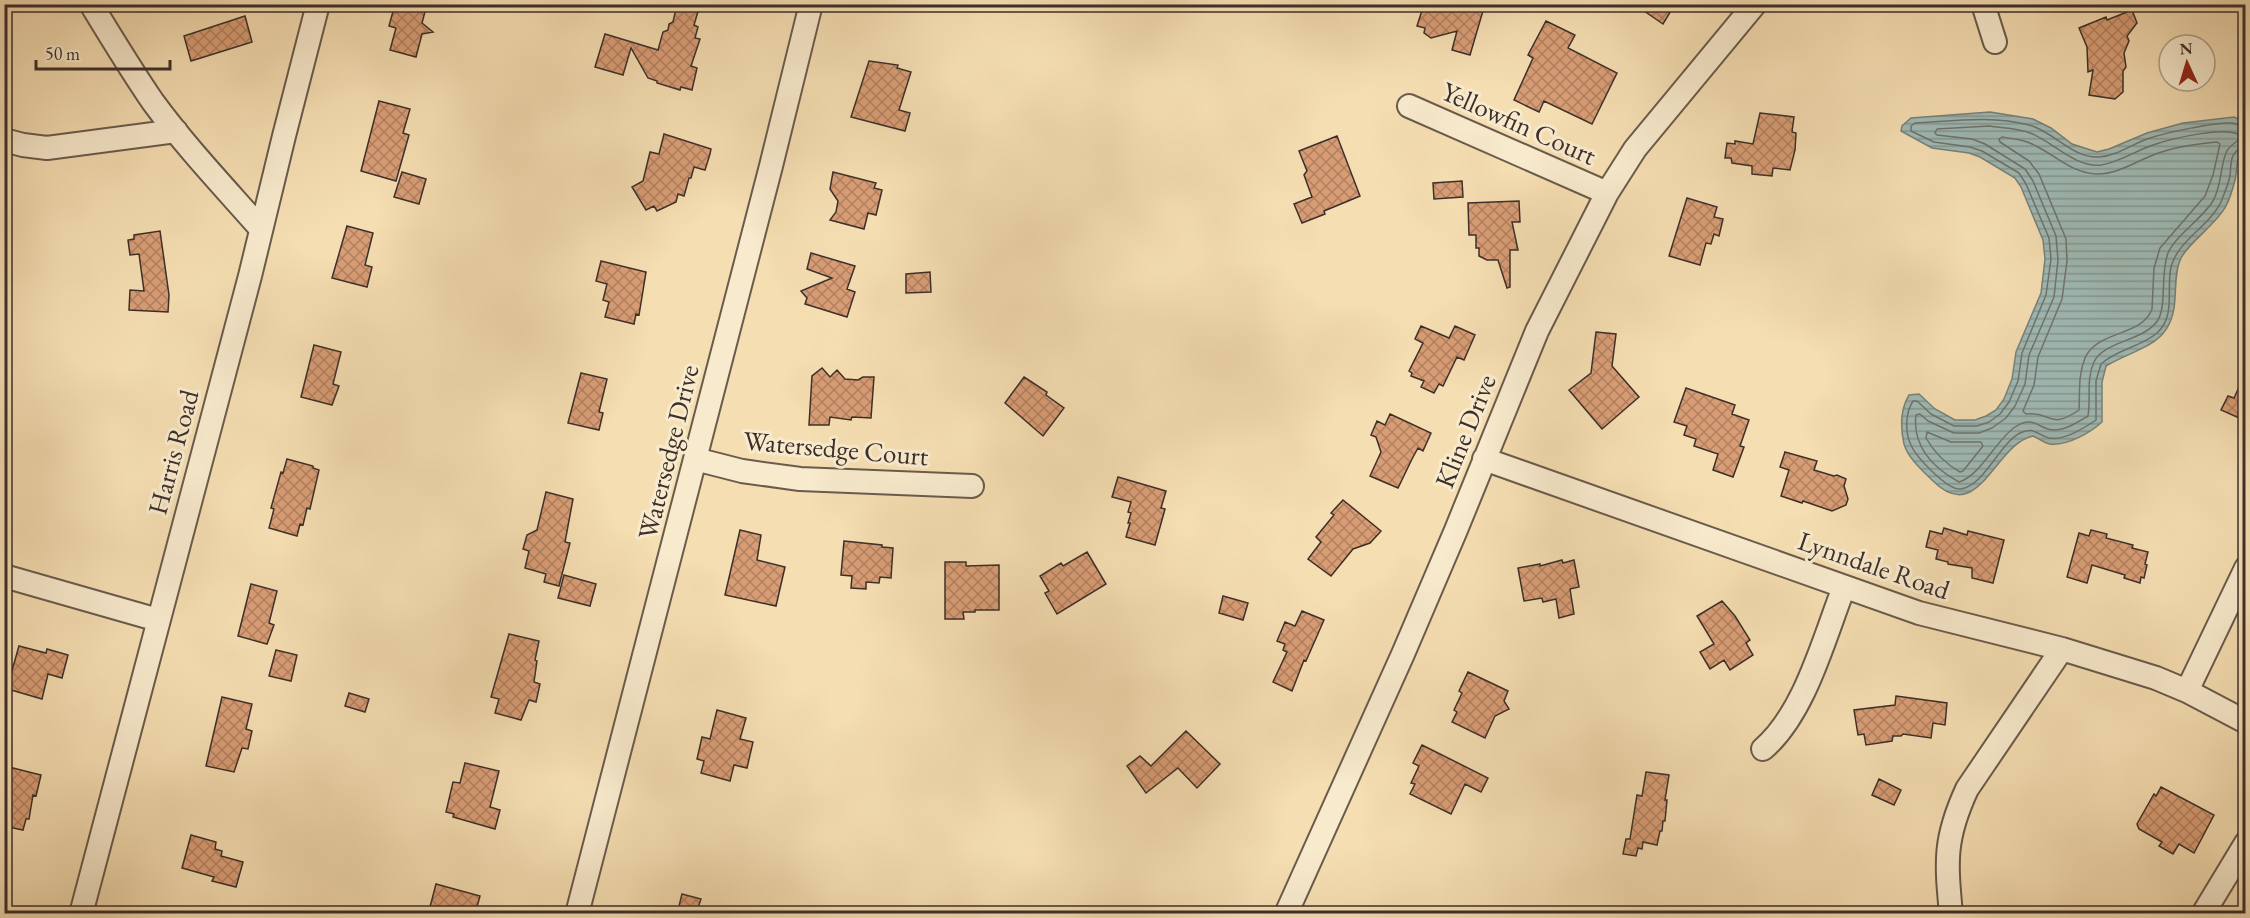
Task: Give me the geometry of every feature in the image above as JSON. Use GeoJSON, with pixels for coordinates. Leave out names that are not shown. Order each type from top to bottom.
{"type":"FeatureCollection","features":[{"type":"Feature","properties":{"kind":"street"},"geometry":{"type":"LineString","coordinates":[[91,4],[123,58],[176,131],[261,229]]}},
{"type":"Feature","properties":{"kind":"street","name":"Harris Road"},"geometry":{"type":"LineString","coordinates":[[81,914],[318,4]]}},
{"type":"Feature","properties":{"kind":"street","name":"Watersedge Drive"},"geometry":{"type":"LineString","coordinates":[[577,914],[811,4]]}},
{"type":"Feature","properties":{"kind":"street","name":"Kline Drive"},"geometry":{"type":"LineString","coordinates":[[1286,914],[1403,654],[1537,331],[1607,193],[1635,149],[1755,4]]}},
{"type":"Feature","properties":{"kind":"street"},"geometry":{"type":"LineString","coordinates":[[1983,4],[1995,42]]}},
{"type":"Feature","properties":{"kind":"street","name":"Yellowfin Court"},"geometry":{"type":"LineString","coordinates":[[1409,106],[1607,193]]}},
{"type":"Feature","properties":{"kind":"street"},"geometry":{"type":"LineString","coordinates":[[4,140],[46,148],[176,131]]}},
{"type":"Feature","properties":{"kind":"street","name":"Watersedge Court"},"geometry":{"type":"LineString","coordinates":[[695,459],[742,471],[800,479],[972,486]]}},
{"type":"Feature","properties":{"kind":"street","name":"Lynndale Road"},"geometry":{"type":"LineString","coordinates":[[1484,459],[1919,613],[2062,649],[2156,678],[2187,691],[2246,722]]}},
{"type":"Feature","properties":{"kind":"street"},"geometry":{"type":"LineString","coordinates":[[2187,691],[2246,568]]}},
{"type":"Feature","properties":{"kind":"street"},"geometry":{"type":"LineString","coordinates":[[4,576],[158,620]]}},
{"type":"Feature","properties":{"kind":"street"},"geometry":{"type":"LineString","coordinates":[[1763,749],[1784,728],[1798,707],[1844,587]]}},
{"type":"Feature","properties":{"kind":"street"},"geometry":{"type":"LineString","coordinates":[[1951,914],[1946,865],[1949,839],[1956,813],[1967,789],[2062,649]]}},
{"type":"Feature","properties":{"kind":"street"},"geometry":{"type":"LineString","coordinates":[[2203,914],[2246,843]]}},
{"type":"Feature","properties":{"kind":"water"},"geometry":{"type":"Polygon","coordinates":[[[1990,112],[2033,119],[2051,128],[2072,144],[2097,152],[2147,133],[2183,123],[2234,117],[2245,122],[2245,151],[2238,159],[2236,177],[2226,206],[2181,258],[2177,273],[2173,314],[2168,326],[2152,342],[2106,366],[2102,382],[2102,422],[2085,434],[2064,443],[2050,444],[2033,436],[2019,442],[1985,479],[1974,489],[1962,494],[1948,492],[1932,480],[1909,454],[1904,444],[1902,431],[1904,406],[1909,395],[1919,394],[1935,409],[1955,420],[1975,420],[1996,410],[2004,399],[2012,379],[2016,352],[2041,293],[2045,259],[2043,240],[2015,178],[1980,157],[1969,153],[1932,148],[1901,131],[1902,126],[1911,118],[1990,112]]]}},
{"type":"Feature","properties":{"kind":"building"},"geometry":{"type":"Polygon","coordinates":[[[395,4],[427,4],[422,23],[433,32],[422,34],[416,57],[390,50],[396,28],[389,26],[395,4]]]}},
{"type":"Feature","properties":{"kind":"building"},"geometry":{"type":"Polygon","coordinates":[[[677,4],[699,8],[694,25],[698,27],[695,38],[700,39],[691,66],[697,68],[692,90],[681,87],[680,90],[648,78],[631,48],[623,75],[595,67],[605,34],[658,50],[663,32],[668,30],[669,24],[673,22],[677,4]]]}},
{"type":"Feature","properties":{"kind":"building"},"geometry":{"type":"Polygon","coordinates":[[[1424,4],[1485,4],[1470,55],[1452,50],[1457,31],[1431,38],[1424,33],[1425,28],[1417,26],[1424,4]]]}},
{"type":"Feature","properties":{"kind":"building"},"geometry":{"type":"Polygon","coordinates":[[[1634,4],[1675,4],[1663,24],[1634,4]]]}},
{"type":"Feature","properties":{"kind":"building"},"geometry":{"type":"Polygon","coordinates":[[[2132,10],[2137,23],[2127,36],[2129,41],[2124,53],[2126,67],[2123,71],[2123,92],[2115,99],[2089,95],[2093,70],[2088,72],[2087,47],[2079,28],[2132,10]]]}},
{"type":"Feature","properties":{"kind":"building"},"geometry":{"type":"Polygon","coordinates":[[[245,16],[252,42],[191,61],[184,36],[245,16]]]}},
{"type":"Feature","properties":{"kind":"building"},"geometry":{"type":"Polygon","coordinates":[[[1546,21],[1575,35],[1568,48],[1617,73],[1592,124],[1544,101],[1539,112],[1514,100],[1533,58],[1528,55],[1546,21]]]}},
{"type":"Feature","properties":{"kind":"building"},"geometry":{"type":"Polygon","coordinates":[[[869,61],[898,65],[897,68],[911,72],[899,110],[910,113],[905,131],[851,117],[869,61]]]}},
{"type":"Feature","properties":{"kind":"building"},"geometry":{"type":"Polygon","coordinates":[[[379,101],[410,109],[403,133],[409,135],[396,181],[361,171],[379,101]]]}},
{"type":"Feature","properties":{"kind":"building"},"geometry":{"type":"Polygon","coordinates":[[[1760,113],[1794,117],[1792,132],[1796,133],[1795,150],[1790,170],[1773,168],[1772,176],[1752,174],[1752,166],[1732,163],[1731,158],[1725,158],[1727,143],[1735,144],[1735,141],[1753,144],[1760,113]]]}},
{"type":"Feature","properties":{"kind":"building"},"geometry":{"type":"Polygon","coordinates":[[[664,134],[711,149],[710,154],[705,170],[694,167],[684,196],[678,194],[676,202],[657,211],[654,206],[646,210],[632,187],[643,181],[650,152],[659,154],[664,134]]]}},
{"type":"Feature","properties":{"kind":"building"},"geometry":{"type":"Polygon","coordinates":[[[1337,136],[1360,196],[1302,223],[1294,204],[1312,197],[1304,175],[1307,171],[1299,151],[1337,136]]]}},
{"type":"Feature","properties":{"kind":"building"},"geometry":{"type":"Polygon","coordinates":[[[402,172],[426,179],[419,204],[394,197],[402,172]]]}},
{"type":"Feature","properties":{"kind":"building"},"geometry":{"type":"Polygon","coordinates":[[[833,172],[876,183],[874,188],[882,190],[876,215],[868,213],[864,229],[830,220],[836,212],[838,201],[830,189],[833,172]]]}},
{"type":"Feature","properties":{"kind":"building"},"geometry":{"type":"Polygon","coordinates":[[[1462,181],[1463,197],[1434,199],[1433,183],[1462,181]]]}},
{"type":"Feature","properties":{"kind":"building"},"geometry":{"type":"Polygon","coordinates":[[[1687,198],[1717,207],[1714,217],[1723,219],[1719,236],[1714,234],[1711,244],[1706,243],[1700,265],[1669,256],[1687,198]]]}},
{"type":"Feature","properties":{"kind":"building"},"geometry":{"type":"Polygon","coordinates":[[[1519,201],[1520,222],[1512,222],[1518,250],[1510,250],[1510,287],[1507,288],[1498,260],[1487,260],[1479,256],[1479,248],[1476,248],[1476,235],[1469,235],[1468,203],[1519,201]]]}},
{"type":"Feature","properties":{"kind":"building"},"geometry":{"type":"Polygon","coordinates":[[[347,226],[373,233],[365,265],[372,267],[367,287],[332,278],[347,226]]]}},
{"type":"Feature","properties":{"kind":"building"},"geometry":{"type":"Polygon","coordinates":[[[160,231],[169,295],[168,312],[129,310],[130,290],[144,291],[139,254],[130,255],[128,240],[134,239],[134,235],[160,231]]]}},
{"type":"Feature","properties":{"kind":"building"},"geometry":{"type":"Polygon","coordinates":[[[811,253],[855,266],[847,289],[855,292],[847,317],[805,304],[807,298],[801,291],[832,278],[807,269],[811,253]]]}},
{"type":"Feature","properties":{"kind":"building"},"geometry":{"type":"Polygon","coordinates":[[[601,261],[646,272],[639,315],[636,314],[634,324],[605,317],[609,302],[603,300],[607,284],[596,281],[601,261]]]}},
{"type":"Feature","properties":{"kind":"building"},"geometry":{"type":"Polygon","coordinates":[[[930,272],[931,292],[906,293],[906,274],[930,272]]]}},
{"type":"Feature","properties":{"kind":"building"},"geometry":{"type":"Polygon","coordinates":[[[1421,326],[1449,338],[1455,326],[1475,335],[1464,360],[1457,357],[1443,386],[1439,384],[1434,393],[1421,387],[1424,381],[1411,376],[1412,373],[1409,371],[1423,343],[1415,339],[1421,326]]]}},
{"type":"Feature","properties":{"kind":"building"},"geometry":{"type":"Polygon","coordinates":[[[1596,332],[1616,334],[1612,366],[1639,397],[1602,429],[1569,390],[1591,373],[1596,332]]]}},
{"type":"Feature","properties":{"kind":"building"},"geometry":{"type":"Polygon","coordinates":[[[314,345],[341,352],[333,384],[339,386],[332,405],[301,397],[314,345]]]}},
{"type":"Feature","properties":{"kind":"building"},"geometry":{"type":"Polygon","coordinates":[[[822,368],[830,377],[837,370],[845,379],[858,380],[863,377],[874,377],[871,418],[852,417],[851,420],[830,417],[829,425],[809,425],[812,376],[822,368]]]}},
{"type":"Feature","properties":{"kind":"building"},"geometry":{"type":"Polygon","coordinates":[[[2246,372],[2246,421],[2221,410],[2228,396],[2234,398],[2246,372]]]}},
{"type":"Feature","properties":{"kind":"building"},"geometry":{"type":"Polygon","coordinates":[[[581,373],[607,379],[599,412],[603,413],[599,430],[568,423],[581,373]]]}},
{"type":"Feature","properties":{"kind":"building"},"geometry":{"type":"Polygon","coordinates":[[[1024,377],[1047,392],[1046,395],[1064,408],[1043,436],[1005,403],[1024,377]]]}},
{"type":"Feature","properties":{"kind":"building"},"geometry":{"type":"Polygon","coordinates":[[[1686,388],[1735,405],[1732,414],[1749,420],[1740,446],[1744,447],[1733,477],[1713,470],[1718,454],[1694,446],[1696,439],[1684,435],[1687,426],[1674,422],[1686,388]]]}},
{"type":"Feature","properties":{"kind":"building"},"geometry":{"type":"Polygon","coordinates":[[[1390,414],[1431,433],[1423,451],[1418,448],[1398,488],[1370,476],[1381,452],[1376,437],[1371,435],[1377,421],[1385,425],[1390,414]]]}},
{"type":"Feature","properties":{"kind":"building"},"geometry":{"type":"Polygon","coordinates":[[[1785,452],[1817,461],[1814,470],[1846,479],[1844,486],[1848,499],[1846,505],[1832,511],[1781,496],[1789,470],[1780,467],[1785,452]]]}},
{"type":"Feature","properties":{"kind":"building"},"geometry":{"type":"Polygon","coordinates":[[[287,459],[313,466],[319,470],[310,509],[307,508],[303,525],[300,524],[297,536],[269,528],[274,509],[271,508],[287,459]]]}},
{"type":"Feature","properties":{"kind":"building"},"geometry":{"type":"Polygon","coordinates":[[[1118,477],[1166,491],[1161,508],[1165,509],[1155,545],[1126,537],[1130,523],[1128,523],[1131,513],[1128,512],[1131,502],[1112,497],[1118,477]]]}},
{"type":"Feature","properties":{"kind":"building"},"geometry":{"type":"Polygon","coordinates":[[[546,492],[573,499],[565,542],[570,543],[559,586],[544,582],[546,574],[525,568],[529,551],[523,549],[527,535],[537,530],[546,492]]]}},
{"type":"Feature","properties":{"kind":"building"},"geometry":{"type":"Polygon","coordinates":[[[1343,500],[1381,531],[1370,543],[1353,549],[1331,576],[1308,559],[1321,542],[1316,537],[1334,515],[1331,513],[1343,500]]]}},
{"type":"Feature","properties":{"kind":"building"},"geometry":{"type":"Polygon","coordinates":[[[1944,528],[1967,535],[1968,531],[2004,540],[1993,583],[1972,578],[1972,568],[1948,564],[1948,562],[1936,559],[1938,550],[1926,547],[1930,531],[1942,534],[1944,528]]]}},
{"type":"Feature","properties":{"kind":"building"},"geometry":{"type":"Polygon","coordinates":[[[740,530],[761,535],[757,560],[785,567],[776,606],[725,595],[740,530]]]}},
{"type":"Feature","properties":{"kind":"building"},"geometry":{"type":"Polygon","coordinates":[[[2091,530],[2107,534],[2106,538],[2133,545],[2132,548],[2148,552],[2144,578],[2141,577],[2140,583],[2124,578],[2125,575],[2092,565],[2087,583],[2067,577],[2079,533],[2089,536],[2091,530]]]}},
{"type":"Feature","properties":{"kind":"building"},"geometry":{"type":"Polygon","coordinates":[[[844,541],[893,548],[891,578],[880,577],[879,583],[866,582],[866,589],[851,588],[852,576],[841,575],[844,541]]]}},
{"type":"Feature","properties":{"kind":"building"},"geometry":{"type":"Polygon","coordinates":[[[1087,552],[1106,584],[1057,614],[1045,593],[1049,591],[1040,576],[1061,563],[1063,566],[1087,552]]]}},
{"type":"Feature","properties":{"kind":"building"},"geometry":{"type":"Polygon","coordinates":[[[1562,560],[1563,563],[1574,560],[1579,587],[1570,589],[1574,614],[1559,618],[1556,599],[1543,602],[1542,598],[1524,601],[1518,568],[1540,564],[1540,566],[1562,560]]]}},
{"type":"Feature","properties":{"kind":"building"},"geometry":{"type":"Polygon","coordinates":[[[945,562],[966,562],[966,566],[999,565],[999,610],[963,612],[964,619],[945,619],[945,562]]]}},
{"type":"Feature","properties":{"kind":"building"},"geometry":{"type":"Polygon","coordinates":[[[564,575],[596,584],[590,606],[558,598],[564,575]]]}},
{"type":"Feature","properties":{"kind":"building"},"geometry":{"type":"Polygon","coordinates":[[[251,584],[277,591],[269,623],[274,625],[267,644],[238,636],[251,584]]]}},
{"type":"Feature","properties":{"kind":"building"},"geometry":{"type":"Polygon","coordinates":[[[1223,596],[1248,603],[1243,620],[1219,613],[1223,596]]]}},
{"type":"Feature","properties":{"kind":"building"},"geometry":{"type":"Polygon","coordinates":[[[1722,601],[1735,616],[1750,640],[1746,643],[1753,655],[1730,670],[1724,660],[1710,669],[1700,652],[1714,644],[1697,616],[1722,601]]]}},
{"type":"Feature","properties":{"kind":"building"},"geometry":{"type":"Polygon","coordinates":[[[1302,611],[1324,620],[1292,691],[1273,682],[1287,652],[1283,650],[1285,644],[1277,641],[1285,622],[1295,626],[1302,611]]]}},
{"type":"Feature","properties":{"kind":"building"},"geometry":{"type":"Polygon","coordinates":[[[509,634],[539,641],[534,682],[540,684],[536,702],[529,700],[521,720],[495,713],[499,699],[491,697],[509,634]]]}},
{"type":"Feature","properties":{"kind":"building"},"geometry":{"type":"Polygon","coordinates":[[[19,646],[46,653],[47,649],[68,655],[62,678],[48,674],[42,699],[4,688],[4,672],[11,674],[19,646]]]}},
{"type":"Feature","properties":{"kind":"building"},"geometry":{"type":"Polygon","coordinates":[[[276,650],[297,655],[291,681],[269,676],[276,650]]]}},
{"type":"Feature","properties":{"kind":"building"},"geometry":{"type":"Polygon","coordinates":[[[1468,672],[1508,691],[1504,701],[1509,709],[1495,716],[1485,738],[1452,722],[1457,712],[1454,710],[1462,693],[1459,691],[1468,672]]]}},
{"type":"Feature","properties":{"kind":"building"},"geometry":{"type":"Polygon","coordinates":[[[349,693],[369,699],[365,712],[345,706],[349,693]]]}},
{"type":"Feature","properties":{"kind":"building"},"geometry":{"type":"Polygon","coordinates":[[[1896,696],[1947,703],[1945,725],[1933,723],[1931,738],[1903,734],[1893,736],[1892,741],[1866,745],[1864,734],[1858,735],[1854,710],[1895,705],[1896,696]]]}},
{"type":"Feature","properties":{"kind":"building"},"geometry":{"type":"Polygon","coordinates":[[[222,697],[252,704],[246,729],[252,731],[248,749],[242,748],[234,772],[206,766],[222,697]]]}},
{"type":"Feature","properties":{"kind":"building"},"geometry":{"type":"Polygon","coordinates":[[[717,710],[746,718],[740,739],[753,742],[747,768],[734,765],[730,781],[701,773],[704,761],[697,759],[702,737],[710,739],[717,710]]]}},
{"type":"Feature","properties":{"kind":"building"},"geometry":{"type":"Polygon","coordinates":[[[1186,731],[1220,764],[1197,788],[1178,768],[1146,793],[1127,766],[1140,756],[1151,766],[1186,731]]]}},
{"type":"Feature","properties":{"kind":"building"},"geometry":{"type":"Polygon","coordinates":[[[1422,745],[1488,778],[1481,792],[1465,784],[1451,814],[1410,794],[1415,784],[1411,783],[1419,766],[1413,763],[1422,745]]]}},
{"type":"Feature","properties":{"kind":"building"},"geometry":{"type":"Polygon","coordinates":[[[465,763],[499,771],[490,807],[500,810],[495,829],[453,817],[454,814],[446,812],[453,782],[460,783],[465,763]]]}},
{"type":"Feature","properties":{"kind":"building"},"geometry":{"type":"Polygon","coordinates":[[[9,767],[41,775],[36,796],[33,795],[29,819],[26,819],[23,830],[4,826],[4,784],[9,767]]]}},
{"type":"Feature","properties":{"kind":"building"},"geometry":{"type":"Polygon","coordinates":[[[1646,772],[1669,775],[1665,800],[1667,800],[1665,821],[1663,821],[1657,845],[1643,842],[1642,849],[1638,848],[1636,856],[1623,854],[1626,839],[1630,839],[1637,795],[1642,796],[1646,772]]]}},
{"type":"Feature","properties":{"kind":"building"},"geometry":{"type":"Polygon","coordinates":[[[1879,779],[1901,790],[1894,805],[1872,795],[1879,779]]]}},
{"type":"Feature","properties":{"kind":"building"},"geometry":{"type":"Polygon","coordinates":[[[2161,787],[2214,815],[2194,853],[2179,844],[2173,854],[2159,846],[2162,842],[2139,829],[2137,824],[2154,794],[2156,796],[2161,787]]]}},
{"type":"Feature","properties":{"kind":"building"},"geometry":{"type":"Polygon","coordinates":[[[191,835],[216,842],[215,849],[222,851],[221,856],[243,862],[236,887],[212,881],[214,877],[182,868],[191,835]]]}},
{"type":"Feature","properties":{"kind":"building"},"geometry":{"type":"Polygon","coordinates":[[[436,884],[480,896],[475,914],[441,914],[441,910],[430,907],[436,884]]]}},
{"type":"Feature","properties":{"kind":"building"},"geometry":{"type":"Polygon","coordinates":[[[682,894],[701,899],[696,914],[677,914],[682,894]]]}}]}
